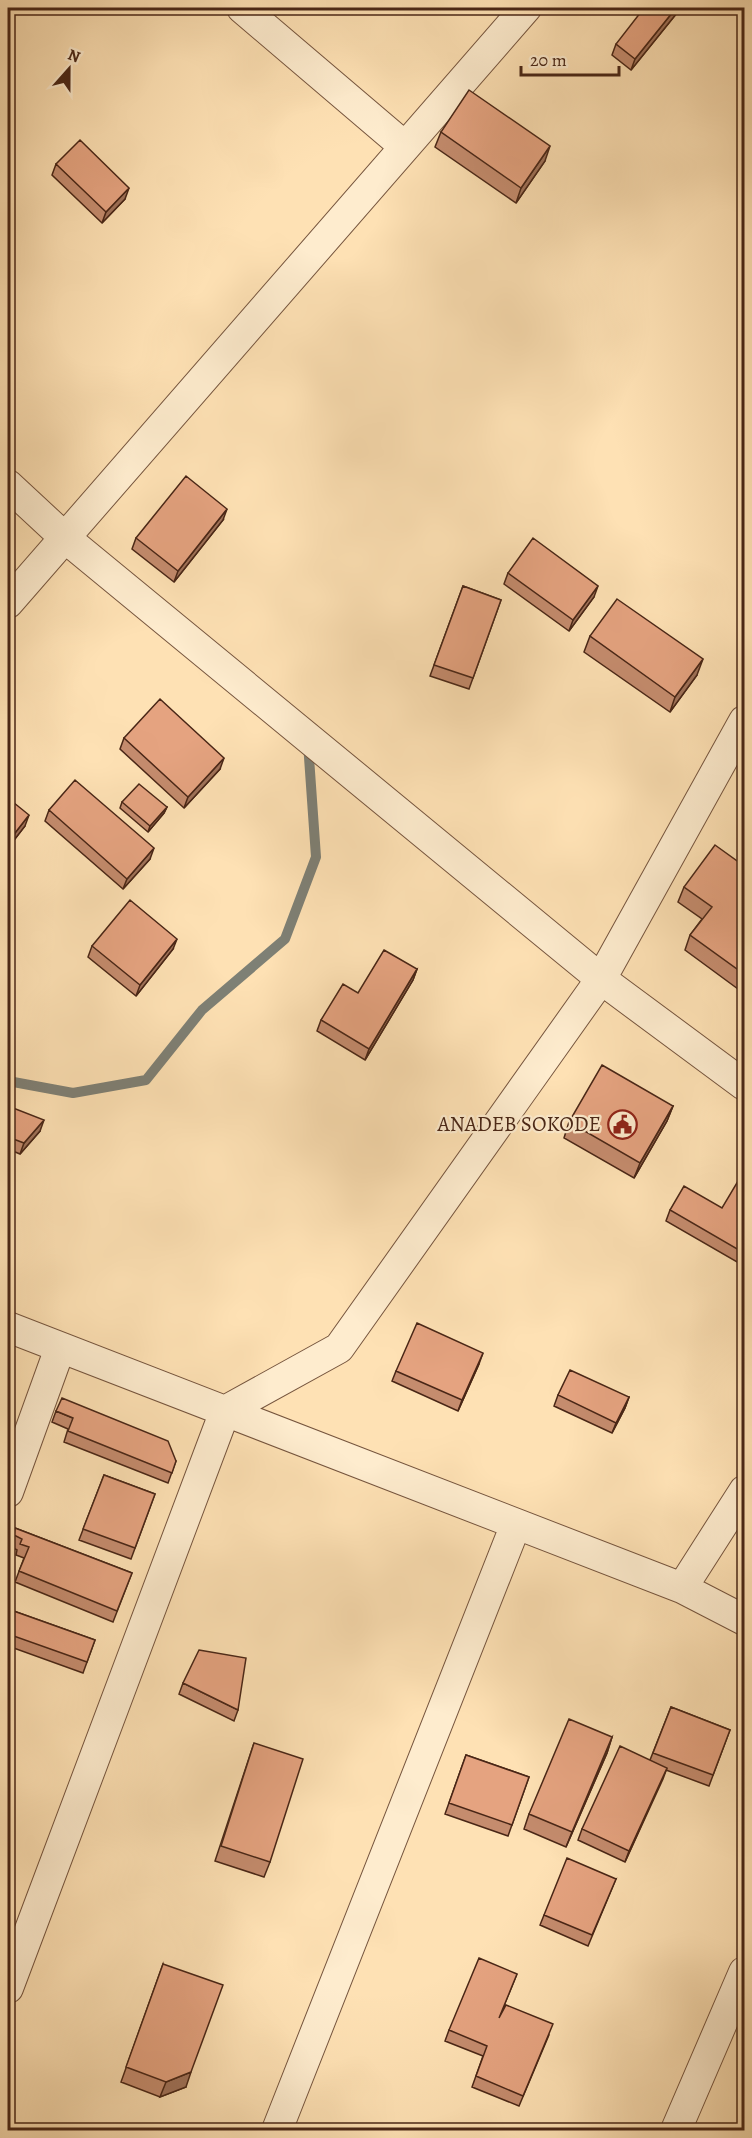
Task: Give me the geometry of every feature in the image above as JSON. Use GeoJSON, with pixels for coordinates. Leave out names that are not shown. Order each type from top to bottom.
{"type":"FeatureCollection","features":[{"type":"Feature","properties":{"kind":"street"},"geometry":{"type":"LineString","coordinates":[[242,8],[404,146]]}},
{"type":"Feature","properties":{"kind":"street"},"geometry":{"type":"LineString","coordinates":[[8,603],[526,8]]}},
{"type":"Feature","properties":{"kind":"street"},"geometry":{"type":"LineString","coordinates":[[8,485],[64,537],[601,979],[744,1085]]}},
{"type":"Feature","properties":{"kind":"street"},"geometry":{"type":"LineString","coordinates":[[8,1988],[225,1411],[339,1348],[601,979],[744,721]]}},
{"type":"Feature","properties":{"kind":"street"},"geometry":{"type":"LineString","coordinates":[[8,1327],[682,1588],[744,1620]]}},
{"type":"Feature","properties":{"kind":"street"},"geometry":{"type":"LineString","coordinates":[[8,1492],[60,1348]]}},
{"type":"Feature","properties":{"kind":"street"},"geometry":{"type":"LineString","coordinates":[[682,1588],[744,1491]]}},
{"type":"Feature","properties":{"kind":"street"},"geometry":{"type":"LineString","coordinates":[[277,2130],[516,1524]]}},
{"type":"Feature","properties":{"kind":"street"},"geometry":{"type":"LineString","coordinates":[[676,2130],[744,1972]]}},
{"type":"Feature","properties":{"kind":"building"},"geometry":{"type":"Polygon","coordinates":[[[644,8],[676,8],[635,59],[616,44],[644,8]]]}},
{"type":"Feature","properties":{"kind":"building"},"geometry":{"type":"Polygon","coordinates":[[[469,90],[550,146],[521,188],[441,132],[469,90]]]}},
{"type":"Feature","properties":{"kind":"building"},"geometry":{"type":"Polygon","coordinates":[[[80,140],[129,188],[106,212],[56,164],[80,140]]]}},
{"type":"Feature","properties":{"kind":"building"},"geometry":{"type":"Polygon","coordinates":[[[186,476],[227,509],[178,571],[136,538],[186,476]]]}},
{"type":"Feature","properties":{"kind":"building"},"geometry":{"type":"Polygon","coordinates":[[[533,538],[598,586],[573,620],[508,573],[533,538]]]}},
{"type":"Feature","properties":{"kind":"building"},"geometry":{"type":"Polygon","coordinates":[[[463,586],[501,600],[473,678],[434,665],[463,586]]]}},
{"type":"Feature","properties":{"kind":"building"},"geometry":{"type":"Polygon","coordinates":[[[617,599],[703,659],[675,697],[590,636],[617,599]]]}},
{"type":"Feature","properties":{"kind":"building"},"geometry":{"type":"Polygon","coordinates":[[[160,699],[224,758],[188,797],[124,738],[160,699]]]}},
{"type":"Feature","properties":{"kind":"building"},"geometry":{"type":"Polygon","coordinates":[[[75,780],[154,848],[127,879],[49,810],[75,780]]]}},
{"type":"Feature","properties":{"kind":"building"},"geometry":{"type":"Polygon","coordinates":[[[139,784],[167,807],[150,826],[122,802],[139,784]]]}},
{"type":"Feature","properties":{"kind":"building"},"geometry":{"type":"Polygon","coordinates":[[[8,798],[29,815],[15,833],[8,827],[8,798]]]}},
{"type":"Feature","properties":{"kind":"building"},"geometry":{"type":"Polygon","coordinates":[[[715,845],[744,866],[744,974],[690,935],[712,907],[684,887],[715,845]]]}},
{"type":"Feature","properties":{"kind":"building"},"geometry":{"type":"Polygon","coordinates":[[[130,900],[177,939],[140,985],[92,946],[130,900]]]}},
{"type":"Feature","properties":{"kind":"building"},"geometry":{"type":"Polygon","coordinates":[[[384,950],[417,969],[369,1049],[321,1020],[343,984],[358,993],[384,950]]]}},
{"type":"Feature","properties":{"kind":"building"},"geometry":{"type":"Polygon","coordinates":[[[602,1065],[673,1106],[640,1163],[569,1122],[602,1065]]]}},
{"type":"Feature","properties":{"kind":"building"},"geometry":{"type":"Polygon","coordinates":[[[8,1106],[44,1120],[24,1143],[8,1137],[8,1106]]]}},
{"type":"Feature","properties":{"kind":"building"},"geometry":{"type":"Polygon","coordinates":[[[741,1176],[744,1178],[744,1198],[739,1208],[744,1211],[744,1253],[670,1210],[684,1186],[722,1208],[741,1176]]]}},
{"type":"Feature","properties":{"kind":"building"},"geometry":{"type":"Polygon","coordinates":[[[417,1323],[483,1353],[462,1400],[396,1371],[417,1323]]]}},
{"type":"Feature","properties":{"kind":"building"},"geometry":{"type":"Polygon","coordinates":[[[570,1370],[629,1397],[616,1423],[558,1395],[570,1370]]]}},
{"type":"Feature","properties":{"kind":"building"},"geometry":{"type":"Polygon","coordinates":[[[62,1398],[168,1441],[176,1461],[172,1473],[68,1431],[73,1418],[56,1411],[62,1398]]]}},
{"type":"Feature","properties":{"kind":"building"},"geometry":{"type":"Polygon","coordinates":[[[104,1475],[155,1494],[135,1548],[83,1529],[104,1475]]]}},
{"type":"Feature","properties":{"kind":"building"},"geometry":{"type":"Polygon","coordinates":[[[15,1528],[132,1573],[117,1611],[19,1571],[29,1547],[20,1544],[22,1539],[14,1535],[15,1528]]]}},
{"type":"Feature","properties":{"kind":"building"},"geometry":{"type":"Polygon","coordinates":[[[8,1609],[95,1640],[87,1662],[8,1634],[8,1609]]]}},
{"type":"Feature","properties":{"kind":"building"},"geometry":{"type":"Polygon","coordinates":[[[199,1650],[246,1658],[238,1710],[183,1683],[199,1650]]]}},
{"type":"Feature","properties":{"kind":"building"},"geometry":{"type":"Polygon","coordinates":[[[671,1707],[730,1730],[713,1775],[653,1753],[671,1707]]]}},
{"type":"Feature","properties":{"kind":"building"},"geometry":{"type":"Polygon","coordinates":[[[569,1719],[612,1737],[572,1832],[529,1814],[569,1719]]]}},
{"type":"Feature","properties":{"kind":"building"},"geometry":{"type":"Polygon","coordinates":[[[254,1743],[303,1759],[270,1862],[221,1846],[254,1743]]]}},
{"type":"Feature","properties":{"kind":"building"},"geometry":{"type":"Polygon","coordinates":[[[620,1746],[667,1768],[629,1851],[582,1829],[620,1746]]]}},
{"type":"Feature","properties":{"kind":"building"},"geometry":{"type":"Polygon","coordinates":[[[466,1755],[529,1777],[512,1825],[449,1803],[466,1755]]]}},
{"type":"Feature","properties":{"kind":"building"},"geometry":{"type":"Polygon","coordinates":[[[567,1858],[616,1879],[592,1935],[544,1915],[567,1858]]]}},
{"type":"Feature","properties":{"kind":"building"},"geometry":{"type":"Polygon","coordinates":[[[479,1958],[517,1974],[499,2018],[506,2005],[553,2024],[523,2096],[476,2076],[487,2046],[449,2030],[479,1958]]]}},
{"type":"Feature","properties":{"kind":"building"},"geometry":{"type":"Polygon","coordinates":[[[163,1964],[223,1985],[191,2072],[166,2082],[126,2067],[163,1964]]]}},
{"type":"Feature","properties":{"kind":"waterway"},"geometry":{"type":"LineString","coordinates":[[8,1081],[73,1093],[146,1080],[202,1010],[285,939],[316,857],[308,743]]}},
{"type":"Feature","properties":{"kind":"place","name":"ANADEB SOKODE"},"geometry":{"type":"Point","coordinates":[622,1124]}}]}
